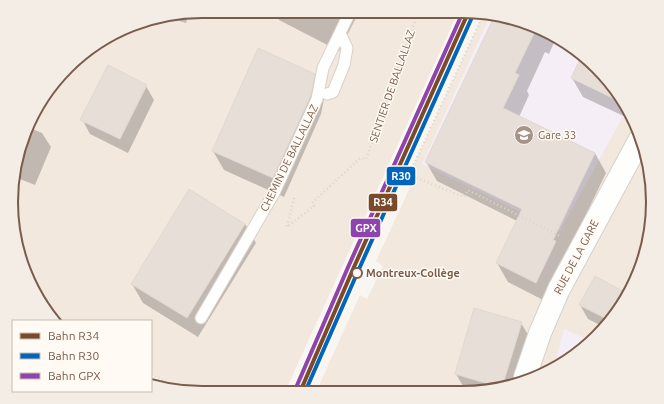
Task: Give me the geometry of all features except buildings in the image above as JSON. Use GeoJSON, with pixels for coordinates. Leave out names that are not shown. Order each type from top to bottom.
{"type":"FeatureCollection","features":[{"type":"Feature","properties":{"kind":"street","name":"RUE DE LA GARE"},"geometry":{"type":"LineString","coordinates":[[525,374],[540,333],[559,289],[637,145]]}},
{"type":"Feature","properties":{"kind":"lane","name":"CHEMIN DE BALLALLAZ"},"geometry":{"type":"LineString","coordinates":[[201,318],[274,193],[317,99],[323,68],[347,18]]}},
{"type":"Feature","properties":{"kind":"lane"},"geometry":{"type":"LineString","coordinates":[[327,94],[333,92],[344,65],[347,48],[340,33]]}},
{"type":"Feature","properties":{"kind":"path","name":"SENTIER DE BALLALLAZ"},"geometry":{"type":"LineString","coordinates":[[296,191],[287,227],[314,206],[312,203],[360,158],[366,159],[416,18]]}},
{"type":"Feature","properties":{"kind":"path"},"geometry":{"type":"LineString","coordinates":[[407,179],[481,19]]}},
{"type":"Feature","properties":{"kind":"path"},"geometry":{"type":"LineString","coordinates":[[409,175],[464,197],[468,190],[558,235]]}},
{"type":"Feature","properties":{"kind":"path"},"geometry":{"type":"LineString","coordinates":[[152,375],[168,382]]}},
{"type":"Feature","properties":{"kind":"shaded area"},"geometry":{"type":"Polygon","coordinates":[[[190,18],[455,18],[288,386],[190,386],[168,382],[152,375],[152,320],[61,320],[49,304],[32,272],[24,250],[18,214],[18,190],[24,154],[32,132],[43,110],[56,90],[72,72],[100,49],[121,37],[154,24],[190,18]]]}},
{"type":"Feature","properties":{"kind":"shaded area"},"geometry":{"type":"Polygon","coordinates":[[[481,19],[510,24],[543,37],[574,56],[592,72],[608,90],[621,110],[632,132],[640,154],[646,190],[646,214],[640,250],[627,283],[608,314],[592,332],[574,348],[554,361],[532,372],[510,380],[474,386],[319,386],[360,295],[367,299],[383,266],[376,261],[413,181],[407,179],[481,19]]]}},
{"type":"Feature","properties":{"kind":"shaded area","name":"Gare 33"},"geometry":{"type":"Polygon","coordinates":[[[488,20],[510,24],[532,32],[564,49],[592,72],[608,90],[624,115],[560,231],[422,164],[488,20]]]}},
{"type":"Feature","properties":{"kind":"shaded area"},"geometry":{"type":"Polygon","coordinates":[[[564,329],[585,338],[574,348],[556,360],[564,329]]]}},
{"type":"Feature","properties":{"kind":"rail line","name":"GPX"},"geometry":{"type":"LineString","coordinates":[[297,386],[349,265],[460,18]]}},
{"type":"Feature","properties":{"kind":"rail line","name":"R34"},"geometry":{"type":"LineString","coordinates":[[303,386],[354,267],[466,18]]}},
{"type":"Feature","properties":{"kind":"rail line","name":"R30"},"geometry":{"type":"LineString","coordinates":[[308,386],[472,18]]}},
{"type":"Feature","properties":{"kind":"place","name":"Gare 33"},"geometry":{"type":"Point","coordinates":[524,135]}},
{"type":"Feature","properties":{"kind":"place","name":"Montreux-Collège"},"geometry":{"type":"Point","coordinates":[357,273]}}]}
